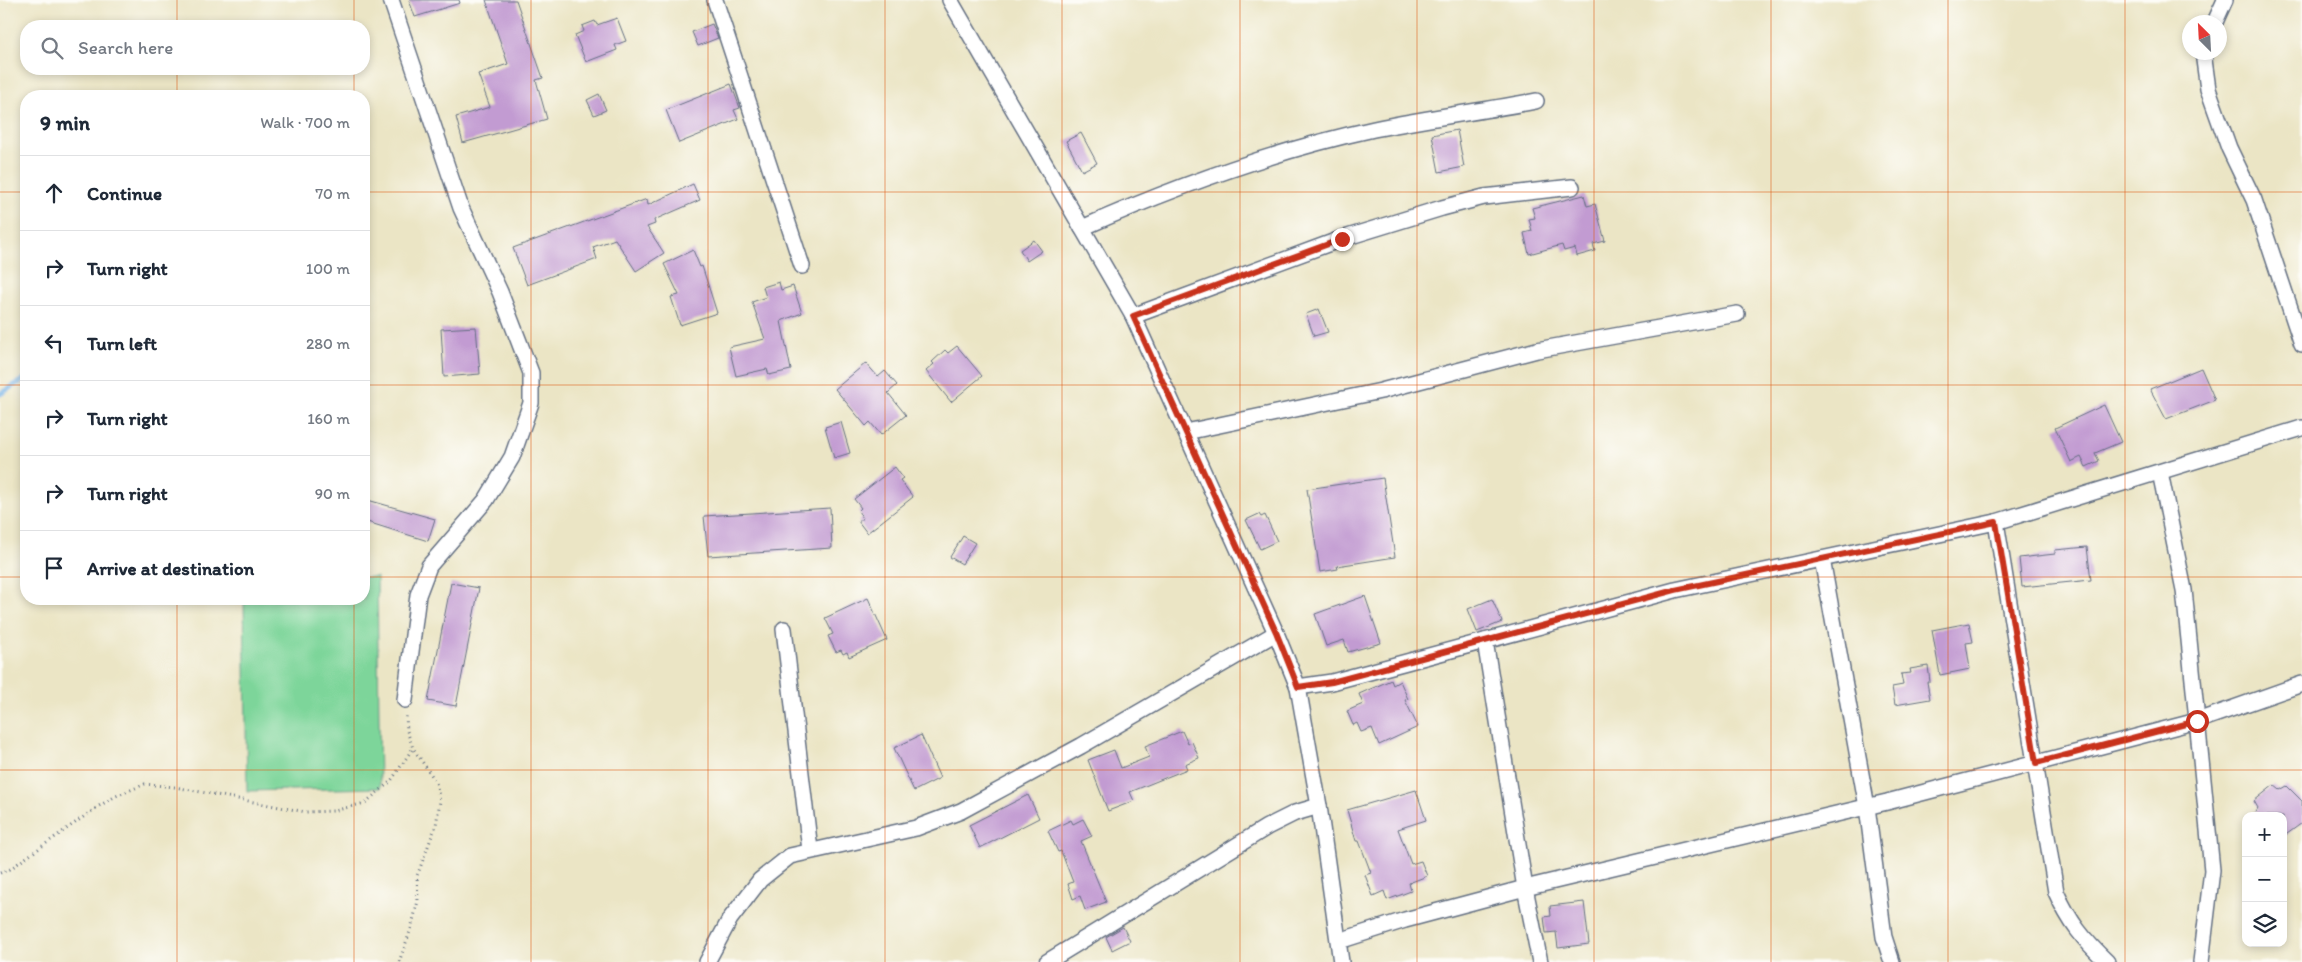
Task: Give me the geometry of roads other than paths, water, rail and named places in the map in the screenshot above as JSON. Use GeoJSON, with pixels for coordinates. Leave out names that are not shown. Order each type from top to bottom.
{"type":"FeatureCollection","features":[{"type":"Feature","properties":{"kind":"street"},"geometry":{"type":"LineString","coordinates":[[391,0],[461,208],[500,292],[531,373],[531,403],[512,457],[486,500],[429,566],[418,595],[405,700]]}},
{"type":"Feature","properties":{"kind":"street"},"geometry":{"type":"LineString","coordinates":[[715,0],[802,266]]}},
{"type":"Feature","properties":{"kind":"street"},"geometry":{"type":"LineString","coordinates":[[950,0],[1133,316],[1276,632],[1298,687],[1320,806],[1341,962]]}},
{"type":"Feature","properties":{"kind":"street"},"geometry":{"type":"LineString","coordinates":[[2218,15],[2225,0]]}},
{"type":"Feature","properties":{"kind":"street"},"geometry":{"type":"LineString","coordinates":[[2204,60],[2208,89],[2229,148],[2254,200],[2302,344]]}},
{"type":"Feature","properties":{"kind":"street"},"geometry":{"type":"LineString","coordinates":[[1082,228],[1146,200],[1235,167],[1374,130],[1536,101]]}},
{"type":"Feature","properties":{"kind":"street"},"geometry":{"type":"LineString","coordinates":[[1133,316],[1342,239],[1442,208],[1484,198],[1572,187]]}},
{"type":"Feature","properties":{"kind":"street"},"geometry":{"type":"LineString","coordinates":[[1186,432],[1381,391],[1537,350],[1737,314]]}},
{"type":"Feature","properties":{"kind":"street"},"geometry":{"type":"LineString","coordinates":[[1298,687],[1332,682],[1675,590],[1996,522],[2302,428]]}},
{"type":"Feature","properties":{"kind":"street"},"geometry":{"type":"LineString","coordinates":[[2160,472],[2184,590],[2212,870],[2201,962]]}},
{"type":"Feature","properties":{"kind":"street"},"geometry":{"type":"LineString","coordinates":[[1996,522],[2056,892],[2068,919],[2090,946],[2107,962]]}},
{"type":"Feature","properties":{"kind":"street"},"geometry":{"type":"LineString","coordinates":[[1822,559],[1867,807],[1884,936],[1892,962]]}},
{"type":"Feature","properties":{"kind":"street"},"geometry":{"type":"LineString","coordinates":[[784,628],[810,850]]}},
{"type":"Feature","properties":{"kind":"street"},"geometry":{"type":"LineString","coordinates":[[707,962],[730,919],[760,880],[790,856],[810,850],[916,828],[961,811],[1081,746],[1276,632]]}},
{"type":"Feature","properties":{"kind":"street"},"geometry":{"type":"LineString","coordinates":[[1485,641],[1525,888],[1540,962]]}},
{"type":"Feature","properties":{"kind":"street"},"geometry":{"type":"LineString","coordinates":[[1338,941],[1404,920],[1525,888],[1867,807],[2197,721],[2302,684]]}},
{"type":"Feature","properties":{"kind":"street"},"geometry":{"type":"LineString","coordinates":[[1047,962],[1267,827],[1295,813],[1320,806]]}},
{"type":"Feature","properties":{"kind":"waterway"},"geometry":{"type":"LineString","coordinates":[[0,394],[20,382]]}}]}
